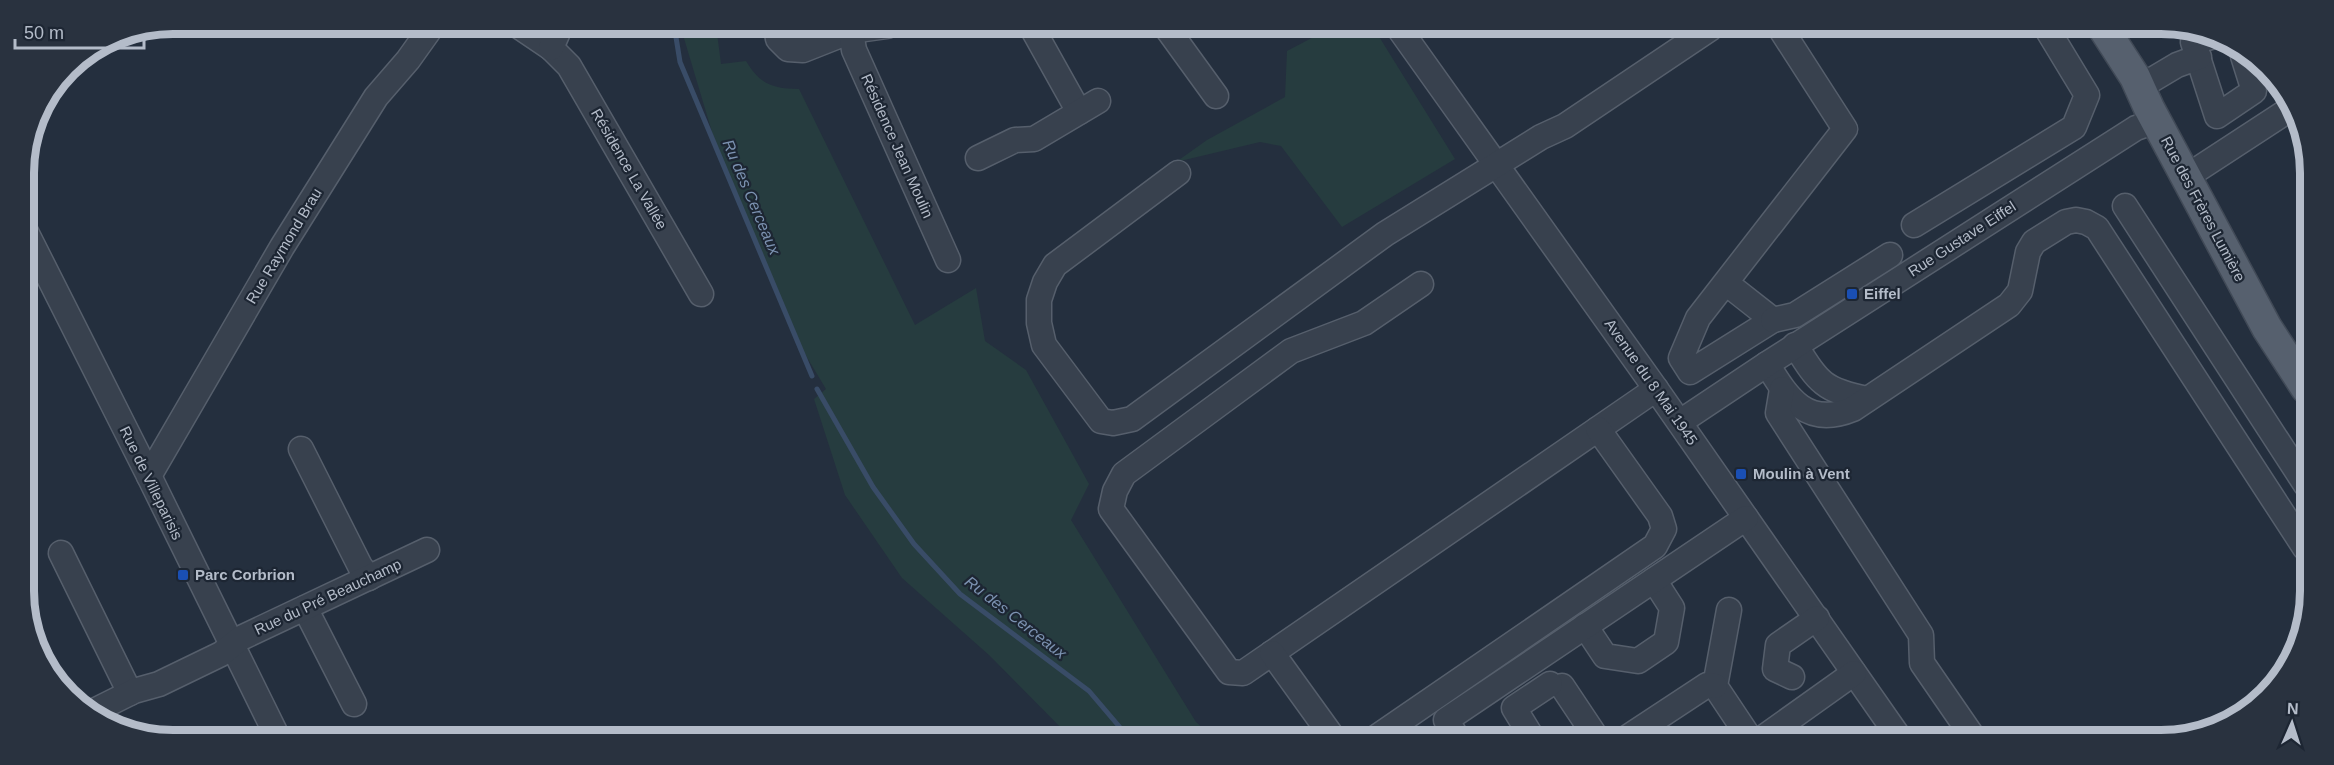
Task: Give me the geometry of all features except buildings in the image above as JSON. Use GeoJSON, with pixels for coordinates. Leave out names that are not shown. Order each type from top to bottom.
{"type":"FeatureCollection","features":[{"type":"Feature","properties":{"kind":"main road","name":"Rue des Frères Lumière"},"geometry":{"type":"LineString","coordinates":[[2107,34],[2140,87],[2267,328],[2300,379]]}},
{"type":"Feature","properties":{"kind":"street","name":"Rue Raymond Brau"},"geometry":{"type":"LineString","coordinates":[[149,476],[282,247],[376,97],[427,34]]}},
{"type":"Feature","properties":{"kind":"street","name":"Résidence La Vallée"},"geometry":{"type":"LineString","coordinates":[[530,34],[551,48],[569,66],[701,294]]}},
{"type":"Feature","properties":{"kind":"street"},"geometry":{"type":"LineString","coordinates":[[551,48],[557,34]]}},
{"type":"Feature","properties":{"kind":"street"},"geometry":{"type":"LineString","coordinates":[[777,34],[778,39],[788,49],[803,50],[838,34]]}},
{"type":"Feature","properties":{"kind":"street","name":"Résidence Jean Moulin"},"geometry":{"type":"LineString","coordinates":[[852,34],[854,50],[948,260]]}},
{"type":"Feature","properties":{"kind":"street"},"geometry":{"type":"LineString","coordinates":[[978,158],[1015,140],[1034,139],[1089,106],[1036,34]]}},
{"type":"Feature","properties":{"kind":"street"},"geometry":{"type":"LineString","coordinates":[[1171,34],[1216,96]]}},
{"type":"Feature","properties":{"kind":"street","name":"Avenue du 8 Mai 1945"},"geometry":{"type":"LineString","coordinates":[[1403,34],[1680,422],[1893,730]]}},
{"type":"Feature","properties":{"kind":"street"},"geometry":{"type":"LineString","coordinates":[[1178,173],[1055,265],[1045,282],[1039,300],[1038,323],[1044,345],[1101,421],[1113,423],[1132,419],[1385,234],[1541,137],[1565,126],[1702,34]]}},
{"type":"Feature","properties":{"kind":"street"},"geometry":{"type":"LineString","coordinates":[[1784,34],[1845,129],[1698,318],[1681,358],[1690,372],[1773,320],[1795,315],[1890,255]]}},
{"type":"Feature","properties":{"kind":"street"},"geometry":{"type":"LineString","coordinates":[[1914,225],[2074,127],[2087,95],[2050,34]]}},
{"type":"Feature","properties":{"kind":"street"},"geometry":{"type":"LineString","coordinates":[[2199,40],[2193,42],[2217,116],[2254,91],[2245,63]]}},
{"type":"Feature","properties":{"kind":"street"},"geometry":{"type":"LineString","coordinates":[[2140,87],[2176,65],[2199,57]]}},
{"type":"Feature","properties":{"kind":"street"},"geometry":{"type":"LineString","coordinates":[[2186,177],[2285,113]]}},
{"type":"Feature","properties":{"kind":"street","name":"Rue Gustave Eiffel"},"geometry":{"type":"LineString","coordinates":[[1680,422],[1795,345],[2136,128],[2156,121]]}},
{"type":"Feature","properties":{"kind":"street"},"geometry":{"type":"LineString","coordinates":[[2125,206],[2300,476]]}},
{"type":"Feature","properties":{"kind":"street"},"geometry":{"type":"LineString","coordinates":[[1795,345],[1821,383],[1839,404],[1853,409],[2009,305],[2020,291],[2028,252],[2034,242],[2066,222],[2076,220],[2086,222],[2097,228],[2300,540]]}},
{"type":"Feature","properties":{"kind":"street","name":"Rue de Villeparisis"},"geometry":{"type":"LineString","coordinates":[[35,249],[274,730]]}},
{"type":"Feature","properties":{"kind":"street"},"geometry":{"type":"LineString","coordinates":[[1726,283],[1773,320]]}},
{"type":"Feature","properties":{"kind":"street"},"geometry":{"type":"LineString","coordinates":[[1420,284],[1364,323],[1291,351],[1124,474],[1115,491],[1111,509],[1229,672],[1243,673],[1656,389]]}},
{"type":"Feature","properties":{"kind":"street"},"geometry":{"type":"LineString","coordinates":[[1767,364],[1792,402],[1806,410],[1820,414],[1839,404]]}},
{"type":"Feature","properties":{"kind":"street"},"geometry":{"type":"LineString","coordinates":[[1782,389],[1778,413],[1922,635],[1922,663],[1968,730]]}},
{"type":"Feature","properties":{"kind":"street"},"geometry":{"type":"LineString","coordinates":[[1800,447],[1839,404]]}},
{"type":"Feature","properties":{"kind":"street"},"geometry":{"type":"LineString","coordinates":[[1387,730],[1655,546],[1664,529],[1660,516],[1598,429]]}},
{"type":"Feature","properties":{"kind":"street"},"geometry":{"type":"LineString","coordinates":[[301,449],[360,566],[369,578]]}},
{"type":"Feature","properties":{"kind":"street"},"geometry":{"type":"LineString","coordinates":[[1452,730],[1446,720],[1746,518]]}},
{"type":"Feature","properties":{"kind":"street","name":"Rue du Pré Beauchamp"},"geometry":{"type":"LineString","coordinates":[[99,709],[130,693],[159,684],[221,654],[241,638],[427,550]]}},
{"type":"Feature","properties":{"kind":"street"},"geometry":{"type":"LineString","coordinates":[[61,553],[130,693]]}},
{"type":"Feature","properties":{"kind":"street"},"geometry":{"type":"LineString","coordinates":[[1585,626],[1605,656],[1638,661],[1666,642],[1672,608],[1654,580]]}},
{"type":"Feature","properties":{"kind":"street"},"geometry":{"type":"LineString","coordinates":[[305,608],[354,704]]}},
{"type":"Feature","properties":{"kind":"street"},"geometry":{"type":"LineString","coordinates":[[1730,610],[1715,686],[1744,730]]}},
{"type":"Feature","properties":{"kind":"street"},"geometry":{"type":"LineString","coordinates":[[1792,677],[1775,669],[1778,645],[1817,618]]}},
{"type":"Feature","properties":{"kind":"street"},"geometry":{"type":"LineString","coordinates":[[1272,653],[1328,730]]}},
{"type":"Feature","properties":{"kind":"street"},"geometry":{"type":"LineString","coordinates":[[1774,730],[1854,673]]}},
{"type":"Feature","properties":{"kind":"street"},"geometry":{"type":"LineString","coordinates":[[1527,730],[1514,708],[1556,685],[1591,730]]}},
{"type":"Feature","properties":{"kind":"street"},"geometry":{"type":"LineString","coordinates":[[1639,730],[1707,685],[1715,686]]}},
{"type":"Feature","properties":{"kind":"green space"},"geometry":{"type":"Polygon","coordinates":[[[683,34],[717,34],[721,64],[746,61],[756,75],[768,84],[781,88],[799,89],[915,325],[976,288],[985,341],[1026,370],[1089,484],[1071,520],[1196,722],[1205,730],[1063,730],[989,655],[902,578],[845,495],[814,399],[826,389],[793,334],[724,172],[683,34]]]}},
{"type":"Feature","properties":{"kind":"green space"},"geometry":{"type":"Polygon","coordinates":[[[1319,34],[1378,35],[1455,159],[1342,227],[1281,146],[1260,142],[1176,162],[1207,140],[1285,97],[1287,51],[1319,34]]]}},
{"type":"Feature","properties":{"kind":"waterway","name":"Ru des Cerceaux"},"geometry":{"type":"LineString","coordinates":[[675,34],[680,62],[812,376]]}},
{"type":"Feature","properties":{"kind":"waterway","name":"Ru des Cerceaux"},"geometry":{"type":"LineString","coordinates":[[817,389],[873,487],[914,544],[960,594],[1089,691],[1122,730]]}},
{"type":"Feature","properties":{"kind":"place","name":"Eiffel"},"geometry":{"type":"Point","coordinates":[1852,294]}},
{"type":"Feature","properties":{"kind":"place","name":"Moulin à Vent"},"geometry":{"type":"Point","coordinates":[1741,474]}},
{"type":"Feature","properties":{"kind":"place","name":"Parc Corbrion"},"geometry":{"type":"Point","coordinates":[183,575]}}]}
